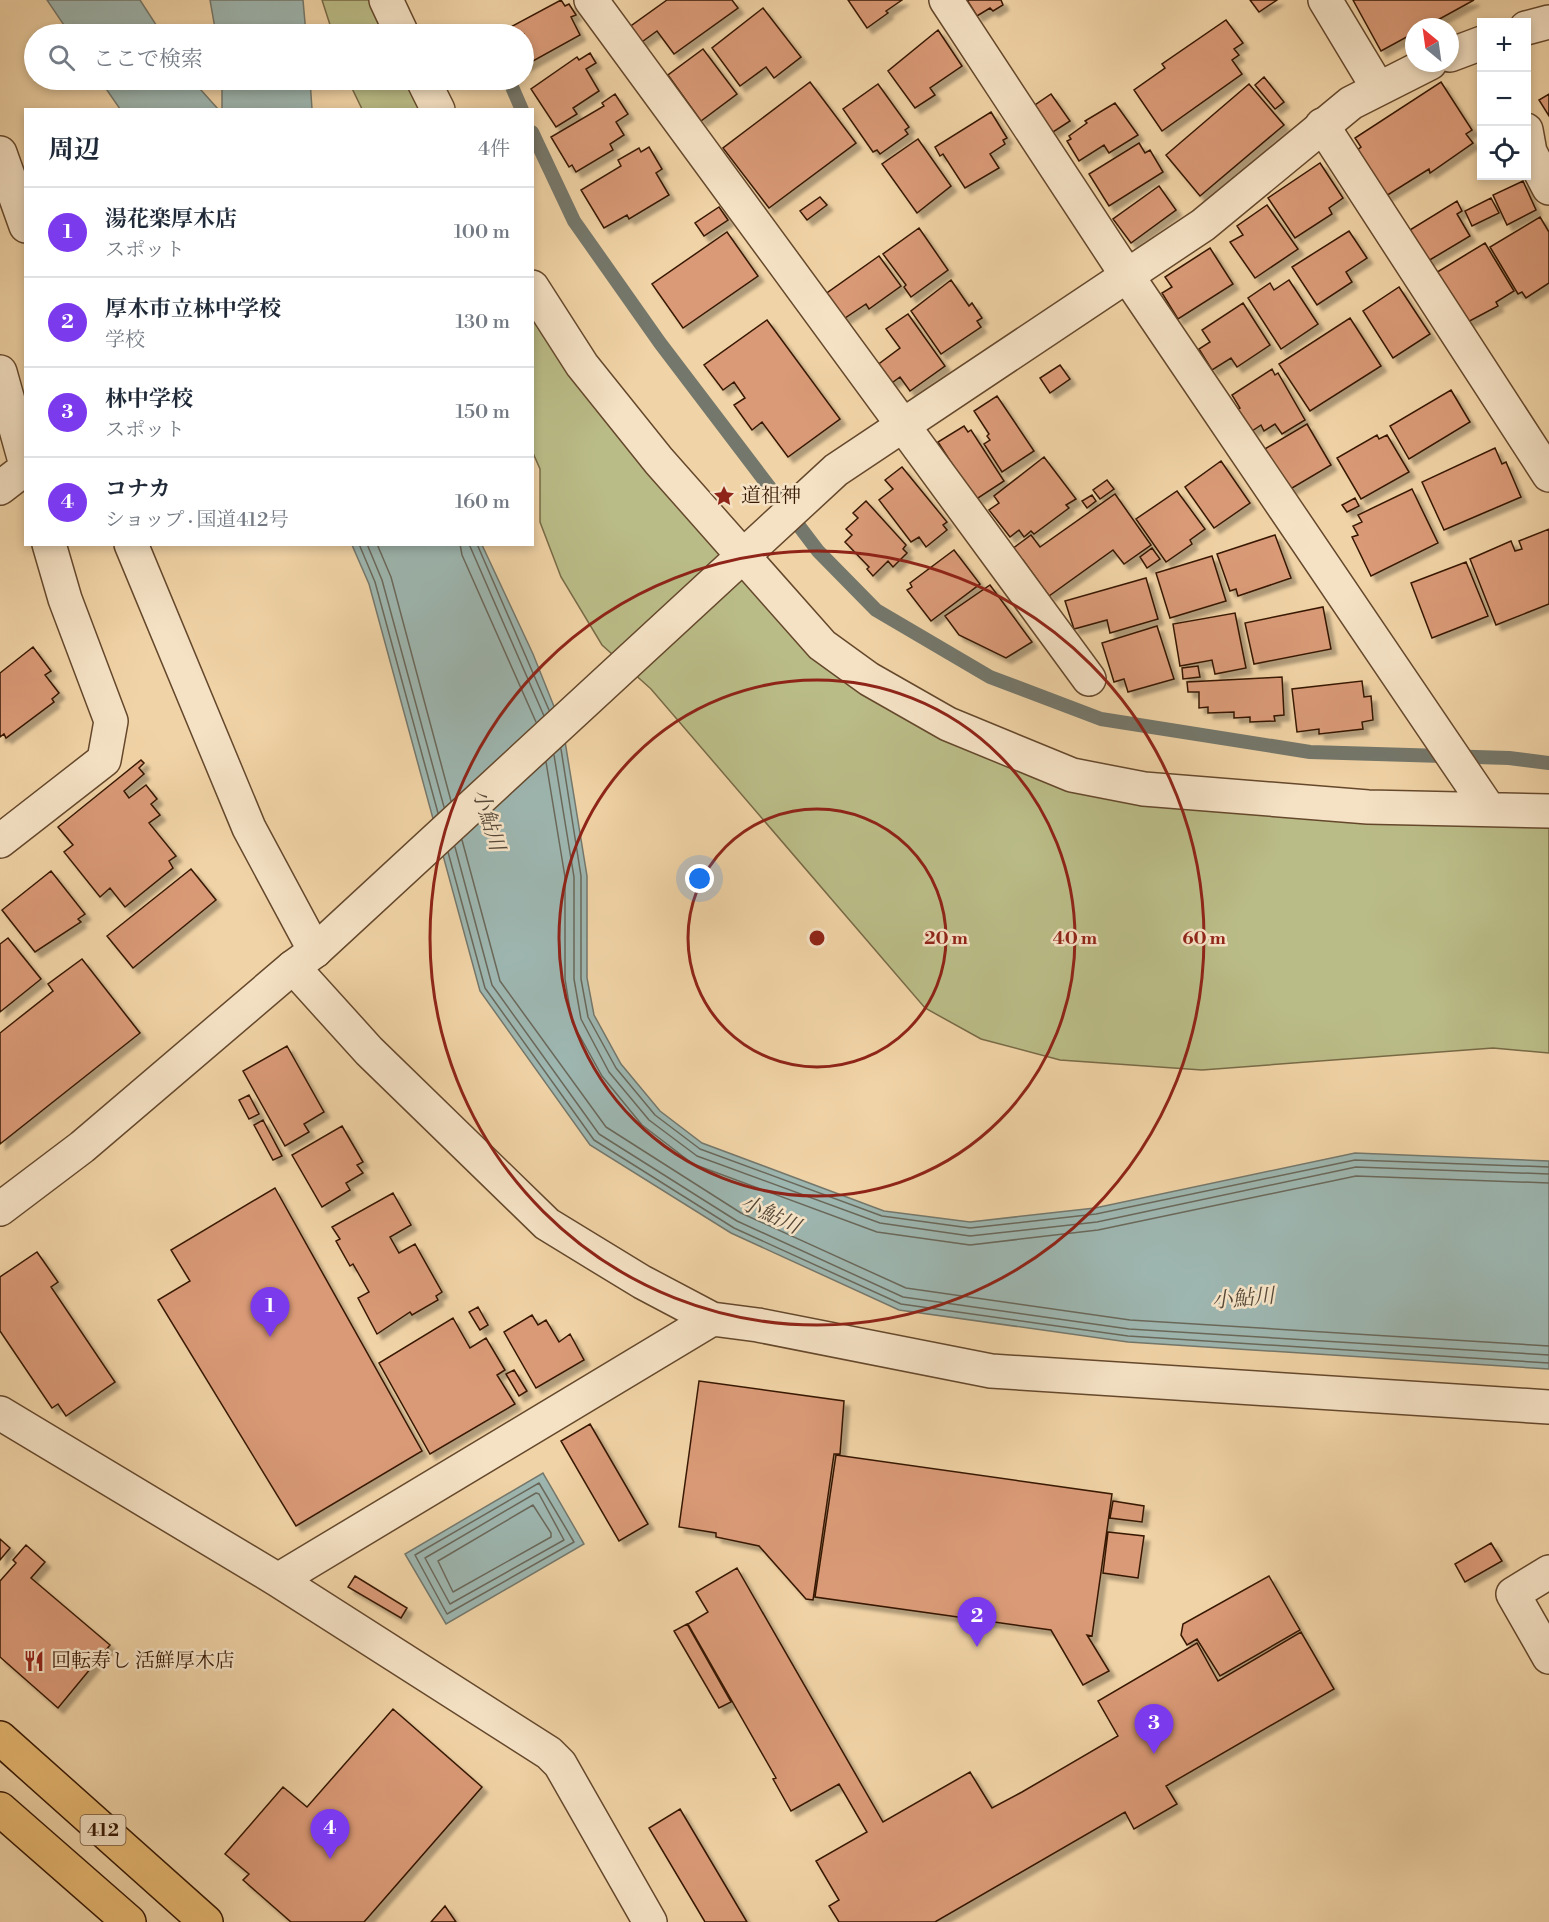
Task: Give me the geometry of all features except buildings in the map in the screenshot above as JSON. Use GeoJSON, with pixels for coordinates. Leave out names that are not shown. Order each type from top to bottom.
{"type":"FeatureCollection","features":[{"type":"Feature","properties":{"kind":"highway","name":"412"},"geometry":{"type":"LineString","coordinates":[[0,1738],[206,1922]]}},
{"type":"Feature","properties":{"kind":"highway","name":"412"},"geometry":{"type":"LineString","coordinates":[[0,1809],[129,1922]]}},
{"type":"Feature","properties":{"kind":"street"},"geometry":{"type":"LineString","coordinates":[[386,0],[397,24]]}},
{"type":"Feature","properties":{"kind":"street"},"geometry":{"type":"LineString","coordinates":[[591,0],[1089,679]]}},
{"type":"Feature","properties":{"kind":"street"},"geometry":{"type":"LineString","coordinates":[[946,0],[1128,277],[1488,808]]}},
{"type":"Feature","properties":{"kind":"street"},"geometry":{"type":"LineString","coordinates":[[1325,0],[1378,87]]}},
{"type":"Feature","properties":{"kind":"street"},"geometry":{"type":"LineString","coordinates":[[1531,27],[1549,22]]}},
{"type":"Feature","properties":{"kind":"street"},"geometry":{"type":"LineString","coordinates":[[1459,52],[1477,45]]}},
{"type":"Feature","properties":{"kind":"street"},"geometry":{"type":"LineString","coordinates":[[0,1209],[82,1147],[362,908],[836,470],[1203,225],[1351,103],[1410,72]]}},
{"type":"Feature","properties":{"kind":"street"},"geometry":{"type":"LineString","coordinates":[[428,90],[437,108]]}},
{"type":"Feature","properties":{"kind":"street"},"geometry":{"type":"LineString","coordinates":[[1322,125],[1549,476]]}},
{"type":"Feature","properties":{"kind":"street"},"geometry":{"type":"LineString","coordinates":[[0,153],[24,219]]}},
{"type":"Feature","properties":{"kind":"street"},"geometry":{"type":"LineString","coordinates":[[1531,154],[1549,188]]}},
{"type":"Feature","properties":{"kind":"street"},"geometry":{"type":"LineString","coordinates":[[534,290],[582,365],[659,462],[822,645],[869,679],[948,724],[1072,775],[1144,789],[1368,807],[1549,811]]}},
{"type":"Feature","properties":{"kind":"street"},"geometry":{"type":"LineString","coordinates":[[0,372],[24,459]]}},
{"type":"Feature","properties":{"kind":"street"},"geometry":{"type":"LineString","coordinates":[[0,488],[24,464]]}},
{"type":"Feature","properties":{"kind":"street"},"geometry":{"type":"LineString","coordinates":[[0,841],[104,760],[111,721],[64,599],[50,546]]}},
{"type":"Feature","properties":{"kind":"street"},"geometry":{"type":"LineString","coordinates":[[132,546],[304,959],[369,1051],[547,1224],[642,1282],[712,1319],[758,1324],[991,1371],[1549,1407]]}},
{"type":"Feature","properties":{"kind":"street"},"geometry":{"type":"LineString","coordinates":[[278,1580],[712,1319]]}},
{"type":"Feature","properties":{"kind":"street"},"geometry":{"type":"LineString","coordinates":[[0,1413],[278,1580],[549,1753],[560,1764],[650,1922]]}},
{"type":"Feature","properties":{"kind":"street"},"geometry":{"type":"LineString","coordinates":[[1549,1572],[1513,1594],[1549,1657]]}},
{"type":"Feature","properties":{"kind":"green space"},"geometry":{"type":"Polygon","coordinates":[[[322,0],[374,0],[384,24],[330,24],[322,0]]]}},
{"type":"Feature","properties":{"kind":"green space"},"geometry":{"type":"Polygon","coordinates":[[[353,90],[411,90],[420,108],[362,108],[353,90]]]}},
{"type":"Feature","properties":{"kind":"green space"},"geometry":{"type":"Polygon","coordinates":[[[534,311],[823,662],[1050,781],[1549,824],[1549,1053],[1493,1048],[1202,1070],[1060,1060],[981,1039],[925,1008],[651,689],[602,645],[561,577],[540,522],[540,469],[534,455],[534,311]]]}},
{"type":"Feature","properties":{"kind":"water"},"geometry":{"type":"Polygon","coordinates":[[[47,0],[140,0],[156,24],[63,24],[47,0]]]}},
{"type":"Feature","properties":{"kind":"water"},"geometry":{"type":"Polygon","coordinates":[[[210,0],[303,0],[305,24],[214,24],[210,0]]]}},
{"type":"Feature","properties":{"kind":"water"},"geometry":{"type":"Polygon","coordinates":[[[107,90],[201,90],[217,108],[119,108],[107,90]]]}},
{"type":"Feature","properties":{"kind":"water"},"geometry":{"type":"Polygon","coordinates":[[[222,90],[311,90],[312,108],[222,108],[222,90]]]}},
{"type":"Feature","properties":{"kind":"water","name":"小鮎川"},"geometry":{"type":"Polygon","coordinates":[[[352,546],[482,546],[533,654],[563,729],[587,876],[587,978],[594,1015],[621,1064],[660,1111],[702,1143],[884,1211],[970,1222],[1095,1208],[1355,1153],[1549,1161],[1549,1369],[1128,1342],[899,1310],[731,1233],[590,1145],[480,991],[369,584],[352,546]]]}},
{"type":"Feature","properties":{"kind":"water"},"geometry":{"type":"Polygon","coordinates":[[[543,1473],[584,1544],[446,1624],[405,1554],[543,1473]]]}},
{"type":"Feature","properties":{"kind":"waterway"},"geometry":{"type":"LineString","coordinates":[[513,90],[521,108]]}},
{"type":"Feature","properties":{"kind":"waterway"},"geometry":{"type":"LineString","coordinates":[[534,136],[574,221],[660,343],[818,551],[876,610],[990,677],[1101,719],[1310,752],[1509,758],[1549,763]]}},
{"type":"Feature","properties":{"kind":"place","name":"道祖神"},"geometry":{"type":"Point","coordinates":[724,496]}},
{"type":"Feature","properties":{"kind":"place","name":"湯花楽厚木店"},"geometry":{"type":"Point","coordinates":[270,1337]}},
{"type":"Feature","properties":{"kind":"place","name":"厚木市立林中学校"},"geometry":{"type":"Point","coordinates":[977,1647]}},
{"type":"Feature","properties":{"kind":"place","name":"回転寿し 活鮮厚木店"},"geometry":{"type":"Point","coordinates":[34,1661]}},
{"type":"Feature","properties":{"kind":"place","name":"林中学校"},"geometry":{"type":"Point","coordinates":[1154,1754]}},
{"type":"Feature","properties":{"kind":"place","name":"コナカ"},"geometry":{"type":"Point","coordinates":[330,1859]}}]}
